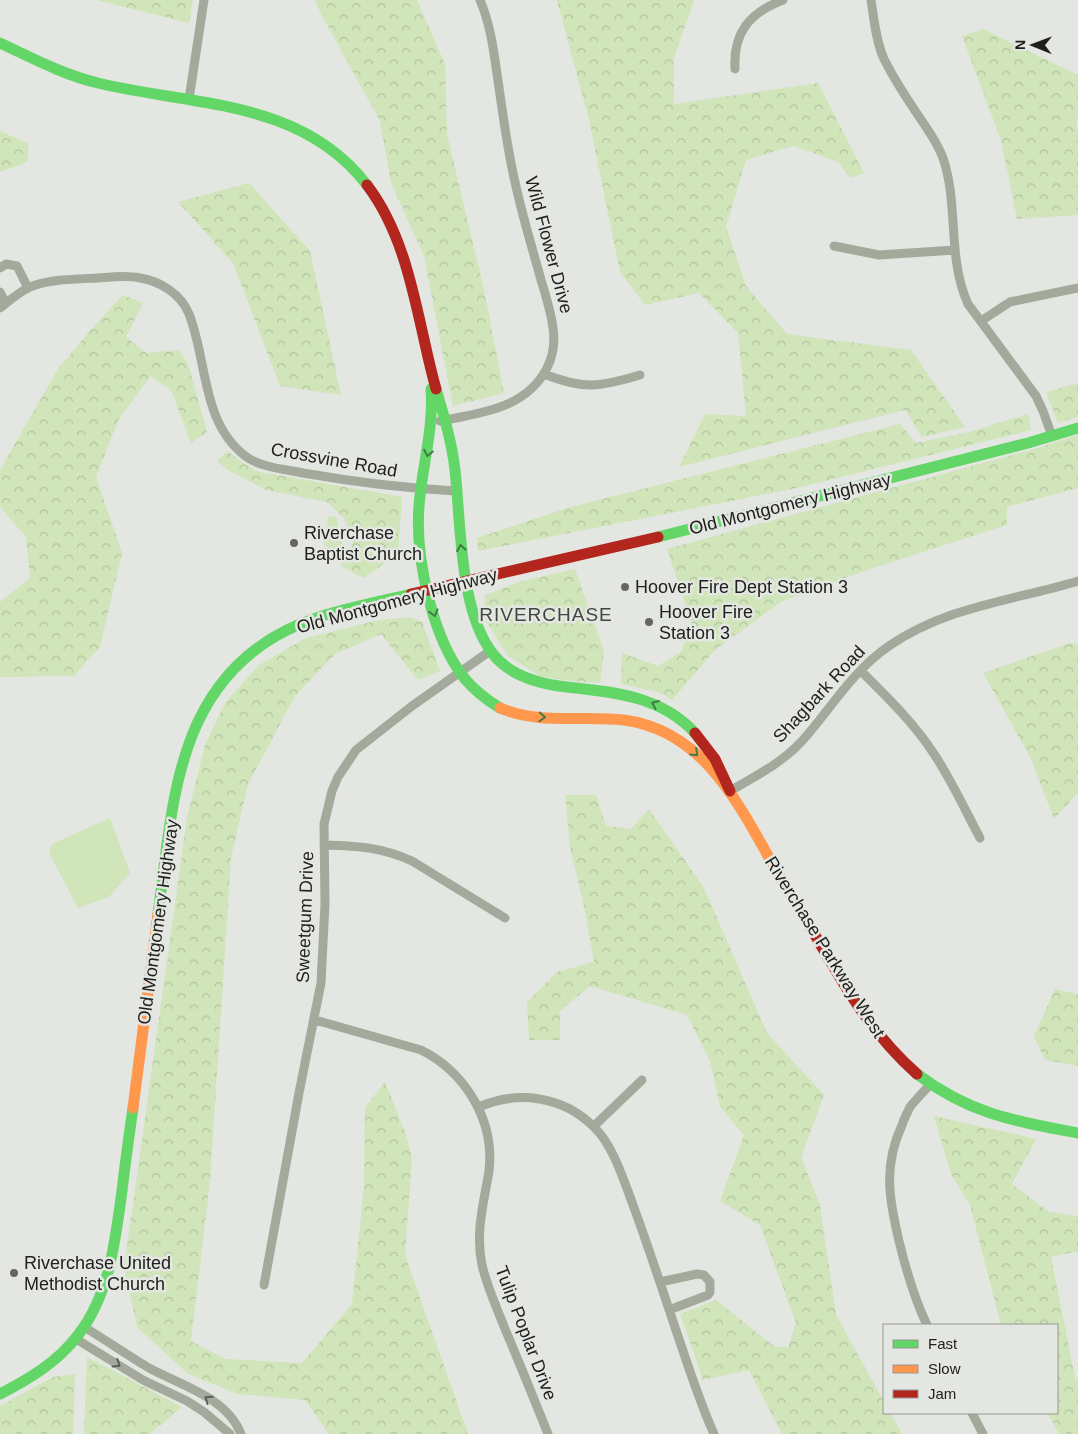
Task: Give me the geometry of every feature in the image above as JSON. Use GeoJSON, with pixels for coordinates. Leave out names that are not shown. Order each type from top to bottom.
{"type":"FeatureCollection","features":[{"type":"Feature","properties":{"kind":"street"},"geometry":{"type":"LineString","coordinates":[[188,99],[204,0]]}},
{"type":"Feature","properties":{"kind":"street","name":"Wild Flower Drive"},"geometry":{"type":"LineString","coordinates":[[432,422],[500,408],[514,403],[531,390],[544,374],[553,349],[553,328],[514,181],[493,44],[486,14],[480,0]]}},
{"type":"Feature","properties":{"kind":"street"},"geometry":{"type":"LineString","coordinates":[[735,70],[735,50],[737,40],[743,29],[761,11],[783,0]]}},
{"type":"Feature","properties":{"kind":"street"},"geometry":{"type":"LineString","coordinates":[[871,0],[884,59],[933,136],[943,158],[950,186],[955,250],[961,289],[968,304],[1036,396],[1052,436]]}},
{"type":"Feature","properties":{"kind":"street","name":"Riverchase Parkway West"},"geometry":{"type":"LineString","coordinates":[[0,44],[85,79],[238,108],[286,122],[334,152],[351,167],[374,193],[396,233],[407,265],[455,469],[460,542],[467,580],[479,626],[490,651],[504,664],[533,681],[634,696],[668,710],[691,728],[717,764],[730,791],[863,1015],[889,1049],[930,1084],[964,1104],[1006,1119],[1078,1133]]}},
{"type":"Feature","properties":{"kind":"street"},"geometry":{"type":"LineString","coordinates":[[834,246],[879,255],[955,250]]}},
{"type":"Feature","properties":{"kind":"street"},"geometry":{"type":"LineString","coordinates":[[0,268],[6,264],[17,266],[28,288]]}},
{"type":"Feature","properties":{"kind":"street","name":"Crossvine Road"},"geometry":{"type":"LineString","coordinates":[[2,307],[28,288],[71,280],[126,276],[156,282],[174,294],[186,309],[196,338],[211,404],[218,423],[232,443],[249,458],[274,468],[410,489],[456,492]]}},
{"type":"Feature","properties":{"kind":"street"},"geometry":{"type":"LineString","coordinates":[[981,321],[1010,302],[1078,288]]}},
{"type":"Feature","properties":{"kind":"street"},"geometry":{"type":"LineString","coordinates":[[0,292],[4,298],[2,307]]}},
{"type":"Feature","properties":{"kind":"street","name":"Riverchase Parkway West"},"geometry":{"type":"LineString","coordinates":[[426,352],[432,400],[432,422],[421,489],[419,535],[428,590],[441,637],[460,673],[470,687],[481,696],[520,714],[553,718],[614,718],[641,722],[663,730],[680,740],[699,756],[730,791]]}},
{"type":"Feature","properties":{"kind":"street"},"geometry":{"type":"LineString","coordinates":[[544,374],[571,383],[595,386],[640,375]]}},
{"type":"Feature","properties":{"kind":"street","name":"Old Montgomery Highway"},"geometry":{"type":"LineString","coordinates":[[0,1394],[46,1367],[61,1355],[76,1339],[99,1299],[113,1248],[152,954],[178,784],[186,749],[199,717],[220,682],[245,659],[269,640],[296,626],[326,616],[467,580],[664,536],[1078,428]]}},
{"type":"Feature","properties":{"kind":"street","name":"Shagbark Road"},"geometry":{"type":"LineString","coordinates":[[730,791],[767,769],[800,743],[846,686],[888,646],[933,621],[967,609],[1078,581]]}},
{"type":"Feature","properties":{"kind":"street","name":"Sweetgum Drive"},"geometry":{"type":"LineString","coordinates":[[264,1285],[321,983],[325,934],[324,824],[332,791],[338,777],[356,750],[412,706],[490,651]]}},
{"type":"Feature","properties":{"kind":"street"},"geometry":{"type":"LineString","coordinates":[[861,671],[901,712],[928,744],[980,838]]}},
{"type":"Feature","properties":{"kind":"street"},"geometry":{"type":"LineString","coordinates":[[324,844],[363,846],[397,854],[412,861],[504,918]]}},
{"type":"Feature","properties":{"kind":"street","name":"Tulip Poplar Drive"},"geometry":{"type":"LineString","coordinates":[[315,1020],[410,1046],[432,1055],[459,1078],[473,1096],[486,1132],[490,1160],[480,1216],[479,1231],[482,1264],[495,1304],[548,1434]]}},
{"type":"Feature","properties":{"kind":"street"},"geometry":{"type":"LineString","coordinates":[[594,1126],[642,1080]]}},
{"type":"Feature","properties":{"kind":"street"},"geometry":{"type":"LineString","coordinates":[[927,1324],[911,1284],[901,1248],[892,1208],[889,1180],[890,1160],[898,1132],[909,1109],[930,1084]]}},
{"type":"Feature","properties":{"kind":"street"},"geometry":{"type":"LineString","coordinates":[[478,1107],[506,1099],[526,1097],[543,1099],[572,1110],[594,1126],[603,1138],[633,1205],[700,1401],[714,1434]]}},
{"type":"Feature","properties":{"kind":"street"},"geometry":{"type":"LineString","coordinates":[[660,1282],[697,1274],[704,1274],[710,1282],[710,1292],[708,1295],[669,1310]]}},
{"type":"Feature","properties":{"kind":"street"},"geometry":{"type":"LineString","coordinates":[[84,1327],[149,1367],[198,1391],[233,1419],[241,1434]]}},
{"type":"Feature","properties":{"kind":"street"},"geometry":{"type":"LineString","coordinates":[[76,1339],[143,1380],[187,1401],[204,1412],[230,1434]]}},
{"type":"Feature","properties":{"kind":"street"},"geometry":{"type":"LineString","coordinates":[[973,1414],[983,1434]]}},
{"type":"Feature","properties":{"kind":"green space"},"geometry":{"type":"Polygon","coordinates":[[[97,0],[193,0],[189,23],[97,0]]]}},
{"type":"Feature","properties":{"kind":"green space"},"geometry":{"type":"Polygon","coordinates":[[[315,0],[417,0],[445,64],[447,134],[484,290],[504,393],[453,406],[424,256],[391,183],[380,121],[315,0]]]}},
{"type":"Feature","properties":{"kind":"green space"},"geometry":{"type":"Polygon","coordinates":[[[557,0],[694,0],[674,58],[674,104],[818,83],[864,173],[850,178],[838,162],[793,146],[746,160],[726,227],[746,286],[787,334],[911,350],[965,427],[922,437],[905,410],[679,467],[705,414],[746,416],[738,333],[699,293],[645,305],[620,272],[589,120],[557,0]]]}},
{"type":"Feature","properties":{"kind":"green space"},"geometry":{"type":"Polygon","coordinates":[[[983,29],[1078,75],[1078,118],[1076,118],[1078,129],[1078,215],[1017,219],[1001,140],[962,36],[983,29]]]}},
{"type":"Feature","properties":{"kind":"green space"},"geometry":{"type":"Polygon","coordinates":[[[0,131],[29,144],[27,162],[0,172],[0,131]]]}},
{"type":"Feature","properties":{"kind":"green space"},"geometry":{"type":"Polygon","coordinates":[[[249,183],[310,251],[341,395],[280,386],[233,263],[178,202],[249,183]]]}},
{"type":"Feature","properties":{"kind":"green space"},"geometry":{"type":"Polygon","coordinates":[[[123,295],[143,303],[126,337],[147,353],[178,350],[188,363],[207,432],[191,443],[171,390],[150,376],[118,421],[96,477],[122,553],[100,647],[74,676],[0,677],[0,602],[30,578],[26,537],[0,507],[0,470],[58,369],[123,295]]]}},
{"type":"Feature","properties":{"kind":"green space"},"geometry":{"type":"Polygon","coordinates":[[[1078,383],[1078,417],[1058,423],[1046,392],[1078,383]]]}},
{"type":"Feature","properties":{"kind":"green space"},"geometry":{"type":"Polygon","coordinates":[[[1028,414],[1031,430],[797,488],[478,551],[477,538],[567,508],[900,424],[916,443],[969,432],[1028,414]]]}},
{"type":"Feature","properties":{"kind":"green space"},"geometry":{"type":"Polygon","coordinates":[[[1078,435],[1078,488],[1007,507],[1007,525],[873,568],[781,602],[715,650],[672,700],[661,693],[621,684],[622,653],[658,666],[681,652],[692,624],[667,549],[1031,450],[1078,435]]]}},
{"type":"Feature","properties":{"kind":"green space"},"geometry":{"type":"Polygon","coordinates":[[[227,451],[255,471],[402,497],[398,554],[364,578],[341,566],[354,541],[344,518],[327,502],[266,490],[228,470],[217,461],[227,451]]]}},
{"type":"Feature","properties":{"kind":"green space"},"geometry":{"type":"Polygon","coordinates":[[[329,516],[336,517],[345,553],[333,555],[331,549],[324,545],[321,535],[319,535],[318,531],[326,528],[329,516]]]}},
{"type":"Feature","properties":{"kind":"green space"},"geometry":{"type":"Polygon","coordinates":[[[575,569],[604,651],[600,683],[540,676],[508,656],[484,618],[485,595],[518,582],[575,569]]]}},
{"type":"Feature","properties":{"kind":"green space"},"geometry":{"type":"Polygon","coordinates":[[[409,617],[422,622],[440,671],[418,680],[381,634],[335,654],[295,696],[248,784],[231,858],[210,1181],[191,1341],[225,1359],[302,1363],[352,1304],[364,1186],[365,1107],[385,1082],[406,1135],[412,1158],[405,1255],[468,1434],[329,1434],[305,1400],[238,1394],[188,1374],[137,1327],[124,1268],[187,818],[205,745],[225,703],[259,665],[306,638],[379,620],[409,617]]]}},
{"type":"Feature","properties":{"kind":"green space"},"geometry":{"type":"Polygon","coordinates":[[[1070,643],[1078,644],[1078,793],[1054,819],[1030,757],[983,673],[1070,643]]]}},
{"type":"Feature","properties":{"kind":"green space"},"geometry":{"type":"Polygon","coordinates":[[[565,795],[596,795],[606,826],[631,829],[649,809],[704,888],[767,1033],[824,1095],[801,1157],[820,1205],[836,1315],[883,1400],[883,1414],[891,1414],[902,1434],[782,1434],[749,1370],[703,1380],[680,1314],[716,1300],[775,1347],[788,1347],[796,1323],[760,1225],[720,1201],[744,1135],[720,1107],[710,1061],[687,1015],[590,986],[560,1011],[560,1040],[529,1040],[527,1002],[557,972],[594,962],[585,911],[570,847],[565,795]]]}},
{"type":"Feature","properties":{"kind":"green space"},"geometry":{"type":"Polygon","coordinates":[[[110,818],[130,873],[109,897],[78,908],[49,853],[52,844],[110,818]]]}},
{"type":"Feature","properties":{"kind":"green space"},"geometry":{"type":"Polygon","coordinates":[[[1055,989],[1078,994],[1078,1066],[1045,1060],[1034,1036],[1055,989]]]}},
{"type":"Feature","properties":{"kind":"green space"},"geometry":{"type":"Polygon","coordinates":[[[934,1116],[1036,1139],[1012,1184],[1049,1212],[1078,1216],[1078,1253],[1074,1252],[1051,1257],[1075,1377],[1078,1381],[1078,1434],[1059,1434],[1049,1414],[1058,1414],[1058,1324],[1001,1324],[970,1205],[951,1174],[934,1116]]]}},
{"type":"Feature","properties":{"kind":"green space"},"geometry":{"type":"Polygon","coordinates":[[[87,1357],[182,1407],[150,1434],[84,1434],[87,1357]]]}},
{"type":"Feature","properties":{"kind":"green space"},"geometry":{"type":"Polygon","coordinates":[[[75,1374],[73,1434],[0,1434],[0,1406],[53,1377],[75,1374]]]}},
{"type":"Feature","properties":{"kind":"traffic: fast"},"geometry":{"type":"LineString","coordinates":[[0,43],[48,66],[85,80],[243,110],[278,121],[310,136],[340,157],[367,185]]}},
{"type":"Feature","properties":{"kind":"traffic: fast"},"geometry":{"type":"LineString","coordinates":[[431,389],[431,419],[420,491],[418,526],[423,572],[428,596],[443,642],[453,662],[473,687],[500,708]]}},
{"type":"Feature","properties":{"kind":"traffic: fast"},"geometry":{"type":"LineString","coordinates":[[436,389],[454,460],[461,540],[468,591],[482,636],[493,654],[508,668],[526,678],[557,686],[619,694],[652,704],[682,721],[695,733]]}},
{"type":"Feature","properties":{"kind":"traffic: fast"},"geometry":{"type":"LineString","coordinates":[[658,537],[1028,443],[1078,428]]}},
{"type":"Feature","properties":{"kind":"traffic: fast"},"geometry":{"type":"LineString","coordinates":[[158,914],[176,791],[186,752],[201,716],[222,683],[250,654],[287,630],[333,613],[411,594]]}},
{"type":"Feature","properties":{"kind":"traffic: fast"},"geometry":{"type":"LineString","coordinates":[[917,1074],[937,1088],[974,1107],[993,1114],[1078,1133]]}},
{"type":"Feature","properties":{"kind":"traffic: fast"},"geometry":{"type":"LineString","coordinates":[[0,1394],[32,1376],[61,1354],[78,1335],[89,1319],[97,1302],[104,1285],[113,1248],[133,1108]]}},
{"type":"Feature","properties":{"kind":"traffic: slow"},"geometry":{"type":"LineString","coordinates":[[500,708],[515,713],[546,718],[624,720],[650,726],[673,737],[694,751],[727,788],[808,923]]}},
{"type":"Feature","properties":{"kind":"traffic: slow"},"geometry":{"type":"LineString","coordinates":[[133,1108],[158,914]]}},
{"type":"Feature","properties":{"kind":"traffic: jam"},"geometry":{"type":"LineString","coordinates":[[367,185],[382,208],[394,232],[403,257],[436,389]]}},
{"type":"Feature","properties":{"kind":"traffic: jam"},"geometry":{"type":"LineString","coordinates":[[411,594],[658,537]]}},
{"type":"Feature","properties":{"kind":"traffic: jam"},"geometry":{"type":"LineString","coordinates":[[695,733],[715,759],[730,791]]}},
{"type":"Feature","properties":{"kind":"traffic: jam"},"geometry":{"type":"LineString","coordinates":[[808,923],[869,1022],[917,1074]]}},
{"type":"Feature","properties":{"kind":"place","name":"Riverchase Baptist Church"},"geometry":{"type":"Point","coordinates":[294,543]}},
{"type":"Feature","properties":{"kind":"place","name":"Hoover Fire Dept Station 3"},"geometry":{"type":"Point","coordinates":[625,587]}},
{"type":"Feature","properties":{"kind":"place","name":"Hoover Fire Station 3"},"geometry":{"type":"Point","coordinates":[649,622]}},
{"type":"Feature","properties":{"kind":"place","name":"Riverchase United Methodist Church"},"geometry":{"type":"Point","coordinates":[14,1273]}},
{"type":"Feature","properties":{"kind":"district","name":"RIVERCHASE"},"geometry":{"type":"Point","coordinates":[546,614]}}]}
